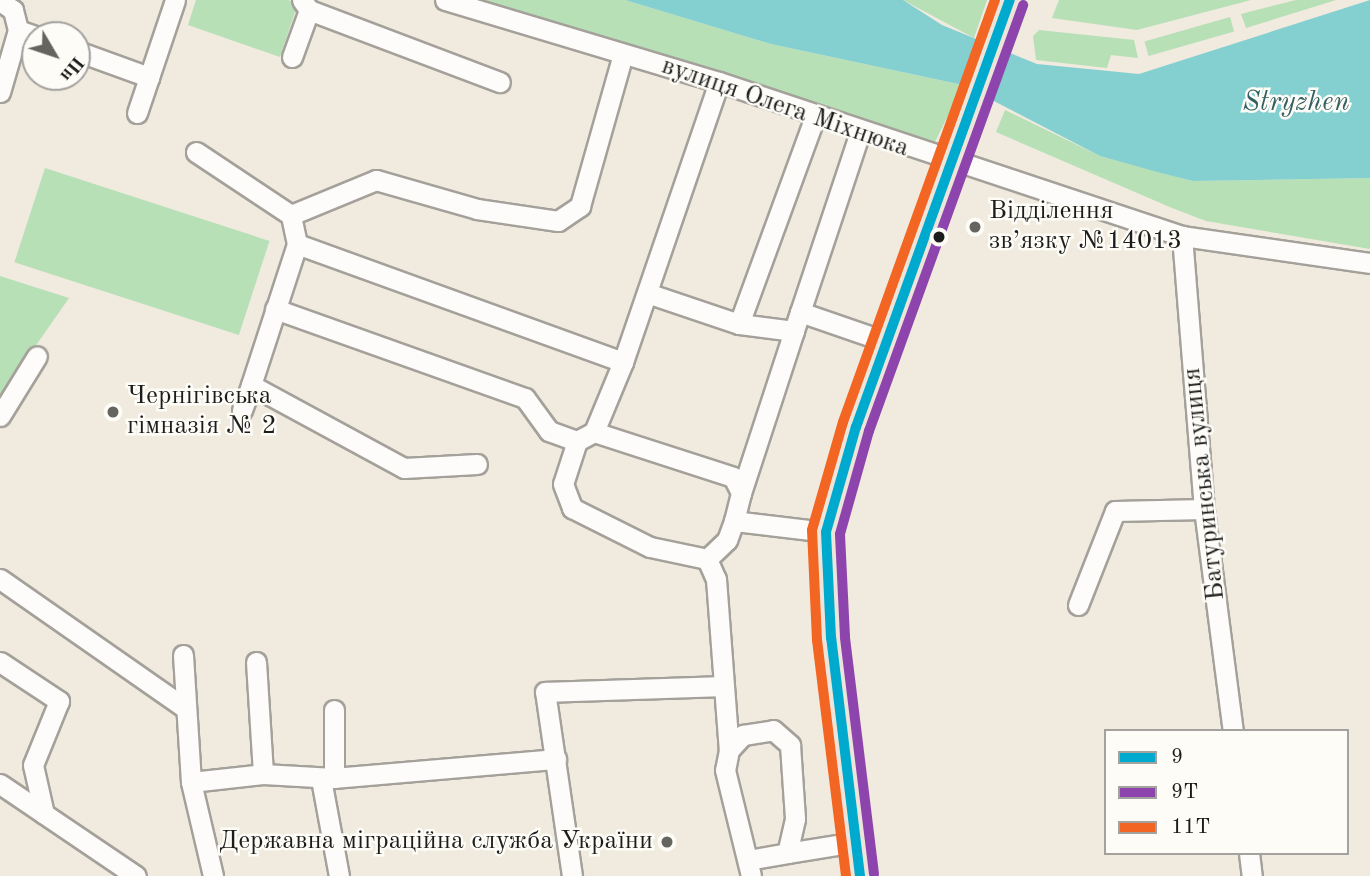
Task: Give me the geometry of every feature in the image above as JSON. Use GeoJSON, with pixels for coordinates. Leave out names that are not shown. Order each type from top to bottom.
{"type":"FeatureCollection","features":[{"type":"Feature","properties":{"kind":"main road"},"geometry":{"type":"LineString","coordinates":[[860,876],[825,532],[887,342],[1010,0]]}},
{"type":"Feature","properties":{"kind":"street"},"geometry":{"type":"LineString","coordinates":[[137,113],[175,0]]}},
{"type":"Feature","properties":{"kind":"street","name":"вулиця Олега Міхнюка"},"geometry":{"type":"LineString","coordinates":[[445,0],[719,82],[860,132],[1182,236],[1370,263]]}},
{"type":"Feature","properties":{"kind":"street"},"geometry":{"type":"LineString","coordinates":[[0,1],[13,10],[21,23]]}},
{"type":"Feature","properties":{"kind":"street"},"geometry":{"type":"LineString","coordinates":[[292,57],[306,5],[500,82]]}},
{"type":"Feature","properties":{"kind":"street"},"geometry":{"type":"LineString","coordinates":[[0,92],[21,46]]}},
{"type":"Feature","properties":{"kind":"street"},"geometry":{"type":"LineString","coordinates":[[291,215],[376,180],[477,209],[558,221],[580,206],[623,54]]}},
{"type":"Feature","properties":{"kind":"street"},"geometry":{"type":"LineString","coordinates":[[91,56],[149,77]]}},
{"type":"Feature","properties":{"kind":"street"},"geometry":{"type":"LineString","coordinates":[[708,559],[650,547],[572,508],[563,484],[623,362],[719,82]]}},
{"type":"Feature","properties":{"kind":"street"},"geometry":{"type":"LineString","coordinates":[[739,324],[815,116]]}},
{"type":"Feature","properties":{"kind":"street"},"geometry":{"type":"LineString","coordinates":[[708,559],[727,540],[734,521],[860,132]]}},
{"type":"Feature","properties":{"kind":"street"},"geometry":{"type":"LineString","coordinates":[[196,152],[291,215],[296,244],[242,410]]}},
{"type":"Feature","properties":{"kind":"street","name":"Батуринська вулиця"},"geometry":{"type":"LineString","coordinates":[[1182,236],[1205,509],[1233,729]]}},
{"type":"Feature","properties":{"kind":"street"},"geometry":{"type":"LineString","coordinates":[[296,244],[623,362]]}},
{"type":"Feature","properties":{"kind":"street"},"geometry":{"type":"LineString","coordinates":[[648,293],[739,324],[797,322],[887,342]]}},
{"type":"Feature","properties":{"kind":"street"},"geometry":{"type":"LineString","coordinates":[[275,309],[525,398],[549,431],[586,437],[733,477],[741,493]]}},
{"type":"Feature","properties":{"kind":"street"},"geometry":{"type":"LineString","coordinates":[[0,416],[37,356]]}},
{"type":"Feature","properties":{"kind":"street"},"geometry":{"type":"LineString","coordinates":[[251,385],[404,468],[477,464]]}},
{"type":"Feature","properties":{"kind":"street"},"geometry":{"type":"LineString","coordinates":[[1078,605],[1115,511],[1205,509]]}},
{"type":"Feature","properties":{"kind":"street"},"geometry":{"type":"LineString","coordinates":[[734,521],[825,532]]}},
{"type":"Feature","properties":{"kind":"street"},"geometry":{"type":"LineString","coordinates":[[708,559],[716,579],[729,750],[725,770],[750,868],[788,853],[856,842]]}},
{"type":"Feature","properties":{"kind":"street"},"geometry":{"type":"LineString","coordinates":[[0,579],[185,708]]}},
{"type":"Feature","properties":{"kind":"street"},"geometry":{"type":"LineString","coordinates":[[183,655],[191,782],[213,876]]}},
{"type":"Feature","properties":{"kind":"street"},"geometry":{"type":"LineString","coordinates":[[0,662],[59,701],[33,765],[44,814]]}},
{"type":"Feature","properties":{"kind":"street"},"geometry":{"type":"LineString","coordinates":[[256,663],[263,774]]}},
{"type":"Feature","properties":{"kind":"street"},"geometry":{"type":"LineString","coordinates":[[572,876],[545,692],[723,686]]}},
{"type":"Feature","properties":{"kind":"street"},"geometry":{"type":"LineString","coordinates":[[334,709],[327,778],[339,876]]}},
{"type":"Feature","properties":{"kind":"street"},"geometry":{"type":"LineString","coordinates":[[729,750],[743,735],[773,730],[790,745],[795,819],[788,853]]}},
{"type":"Feature","properties":{"kind":"street"},"geometry":{"type":"LineString","coordinates":[[191,782],[263,774],[327,778],[556,758]]}},
{"type":"Feature","properties":{"kind":"street"},"geometry":{"type":"LineString","coordinates":[[0,784],[136,876]]}},
{"type":"Feature","properties":{"kind":"street"},"geometry":{"type":"LineString","coordinates":[[1249,855],[1252,876]]}},
{"type":"Feature","properties":{"kind":"green space"},"geometry":{"type":"Polygon","coordinates":[[[196,0],[288,0],[298,3],[280,57],[188,25],[196,0]]]}},
{"type":"Feature","properties":{"kind":"green space"},"geometry":{"type":"Polygon","coordinates":[[[477,0],[625,0],[771,44],[963,85],[932,148],[709,70],[477,0]]]}},
{"type":"Feature","properties":{"kind":"green space"},"geometry":{"type":"Polygon","coordinates":[[[903,0],[987,0],[974,38],[903,0]]]}},
{"type":"Feature","properties":{"kind":"green space"},"geometry":{"type":"Polygon","coordinates":[[[1059,0],[1251,0],[1137,30],[1052,18],[1059,0]]]}},
{"type":"Feature","properties":{"kind":"green space"},"geometry":{"type":"Polygon","coordinates":[[[1296,0],[1336,0],[1246,28],[1241,14],[1296,0]]]}},
{"type":"Feature","properties":{"kind":"green space"},"geometry":{"type":"Polygon","coordinates":[[[1230,17],[1234,31],[1149,56],[1144,42],[1230,17]]]}},
{"type":"Feature","properties":{"kind":"green space"},"geometry":{"type":"Polygon","coordinates":[[[1039,30],[1134,40],[1138,58],[1111,55],[1107,68],[1036,60],[1033,36],[1039,30]]]}},
{"type":"Feature","properties":{"kind":"green space"},"geometry":{"type":"Polygon","coordinates":[[[1005,110],[1100,156],[1193,181],[1370,178],[1370,249],[1206,221],[996,132],[1005,110]]]}},
{"type":"Feature","properties":{"kind":"green space"},"geometry":{"type":"Polygon","coordinates":[[[45,168],[269,241],[239,335],[14,262],[45,168]]]}},
{"type":"Feature","properties":{"kind":"green space"},"geometry":{"type":"Polygon","coordinates":[[[0,276],[69,298],[0,397],[0,276]]]}},
{"type":"Feature","properties":{"kind":"water","name":"Stryzhen"},"geometry":{"type":"Polygon","coordinates":[[[625,0],[903,0],[942,25],[1037,64],[1139,74],[1370,0],[1370,178],[1193,181],[1100,156],[963,85],[771,44],[625,0]]]}},
{"type":"Feature","properties":{"kind":"transit line","name":"11Т"},"geometry":{"type":"LineString","coordinates":[[846,876],[817,640],[812,530],[843,422],[995,0]]}},
{"type":"Feature","properties":{"kind":"transit line","name":"9"},"geometry":{"type":"LineString","coordinates":[[860,876],[831,638],[826,532],[856,427],[1010,0]]}},
{"type":"Feature","properties":{"kind":"transit line","name":"9Т"},"geometry":{"type":"LineString","coordinates":[[874,874],[845,637],[840,534],[869,431],[1023,5]]}},
{"type":"Feature","properties":{"kind":"place","name":"Відділення зв’язку №14013"},"geometry":{"type":"Point","coordinates":[975,227]}},
{"type":"Feature","properties":{"kind":"place","name":"Чернігівська гімназія № 2"},"geometry":{"type":"Point","coordinates":[113,412]}},
{"type":"Feature","properties":{"kind":"place","name":"Державна міграційна служба України"},"geometry":{"type":"Point","coordinates":[667,842]}}]}
